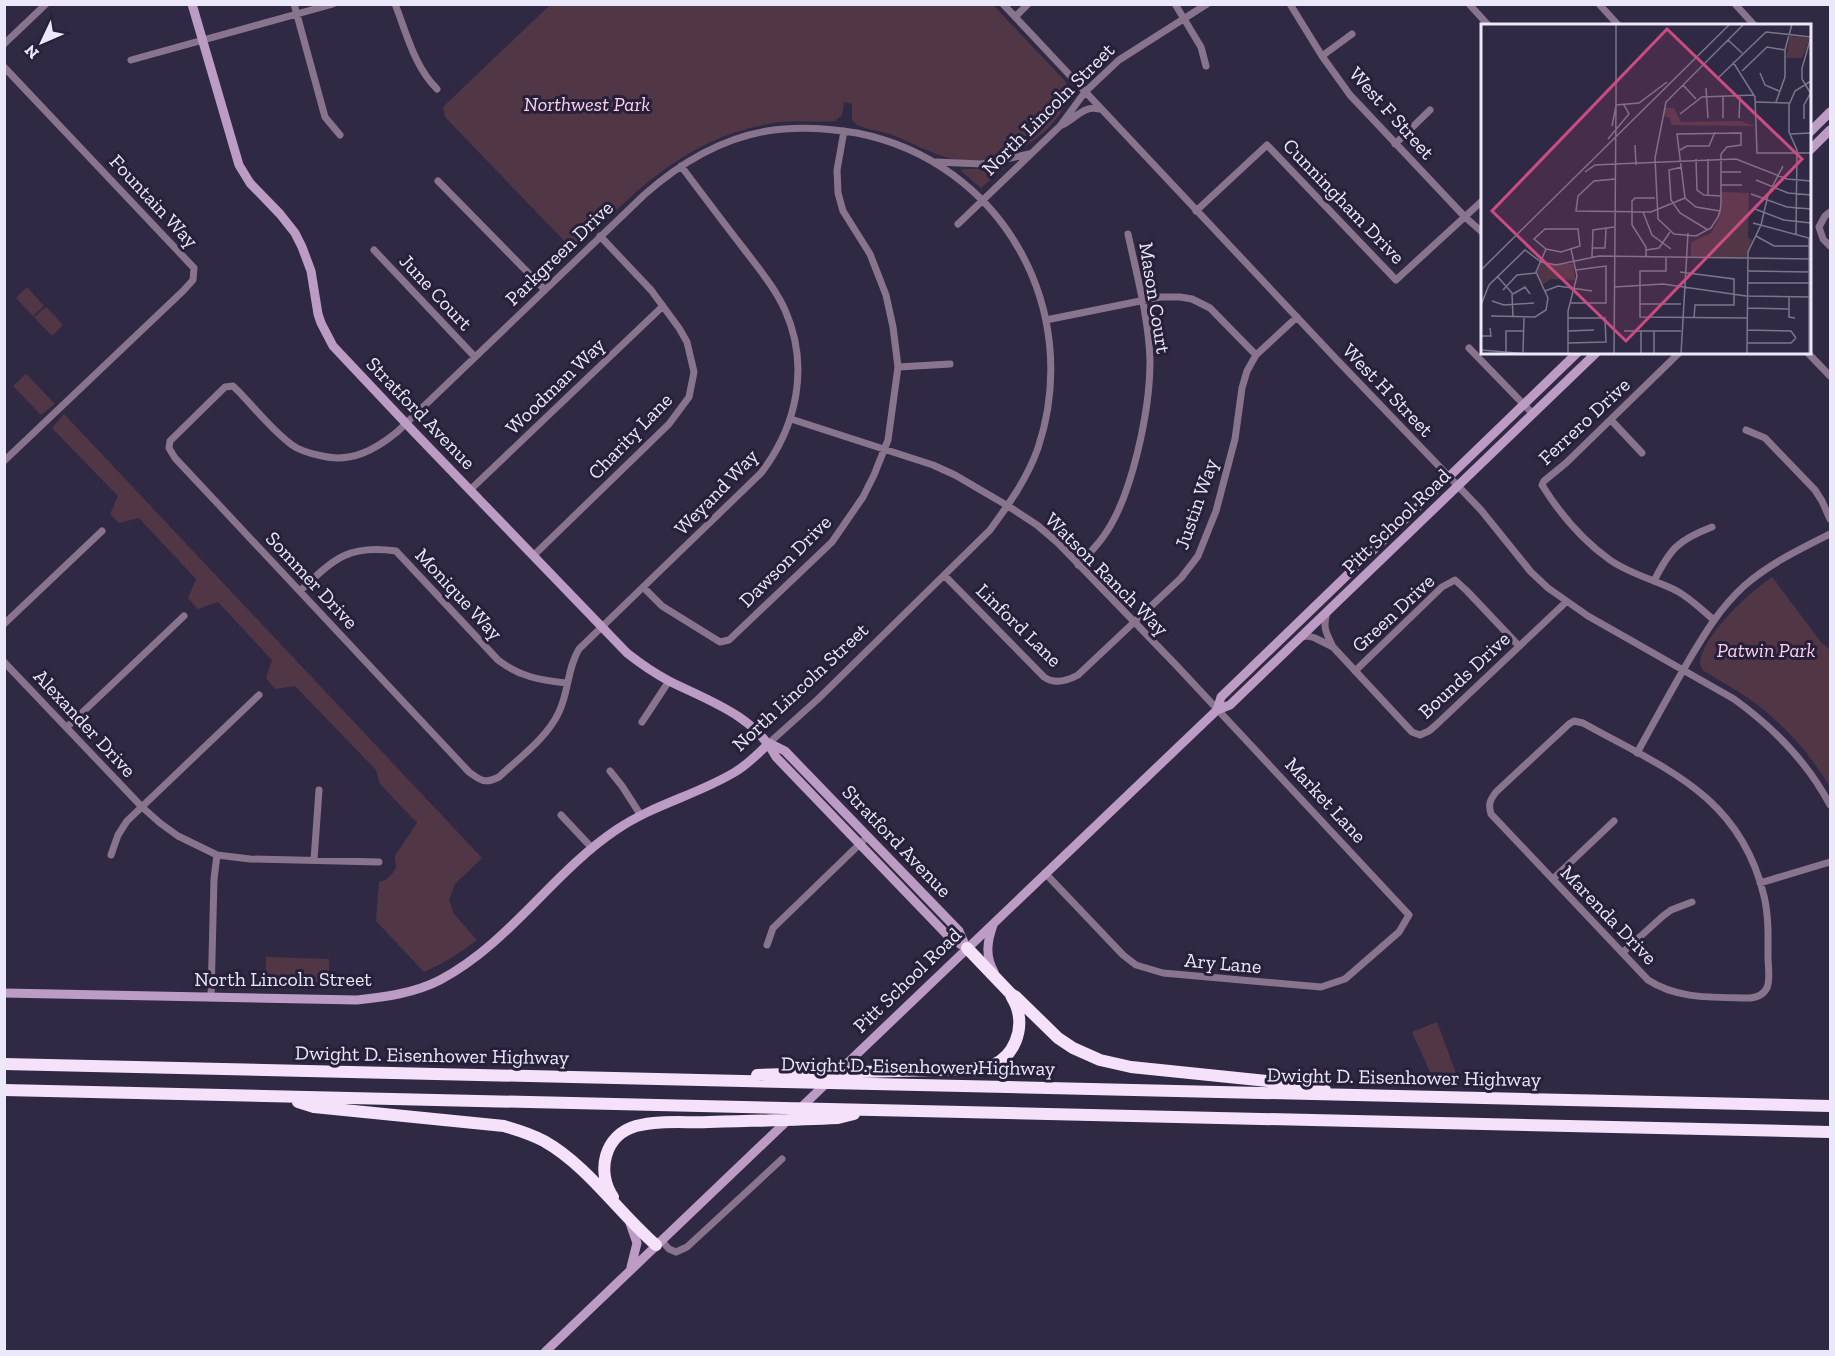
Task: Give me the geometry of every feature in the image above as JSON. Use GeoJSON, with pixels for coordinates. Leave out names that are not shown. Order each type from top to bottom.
{"type":"FeatureCollection","features":[{"type":"Feature","properties":{"kind":"highway"},"geometry":{"type":"LineString","coordinates":[[967,948],[1058,1038],[1072,1048],[1100,1060],[1131,1067],[1306,1085],[1343,1095]]}},
{"type":"Feature","properties":{"kind":"highway"},"geometry":{"type":"LineString","coordinates":[[697,1080],[773,1074],[984,1068],[1002,1060],[1012,1050],[1019,1035],[1018,1014],[1011,994]]}},
{"type":"Feature","properties":{"kind":"highway","name":"Dwight D. Eisenhower Highway"},"geometry":{"type":"LineString","coordinates":[[4,1064],[1830,1106]]}},
{"type":"Feature","properties":{"kind":"highway"},"geometry":{"type":"LineString","coordinates":[[4,1090],[1830,1132]]}},
{"type":"Feature","properties":{"kind":"highway"},"geometry":{"type":"LineString","coordinates":[[276,1097],[314,1107],[504,1126],[524,1132],[561,1152],[658,1243]]}},
{"type":"Feature","properties":{"kind":"highway"},"geometry":{"type":"LineString","coordinates":[[624,1212],[609,1190],[603,1165],[607,1150],[617,1137],[634,1127],[670,1123],[838,1118],[870,1110]]}},
{"type":"Feature","properties":{"kind":"street"},"geometry":{"type":"LineString","coordinates":[[4,44],[46,4]]}},
{"type":"Feature","properties":{"kind":"street","name":"Stratford Avenue"},"geometry":{"type":"LineString","coordinates":[[192,4],[239,165],[250,183],[295,233],[311,271],[318,314],[328,338],[347,362],[627,653],[669,681],[730,710],[756,729],[769,743],[776,757],[951,938],[967,948]]}},
{"type":"Feature","properties":{"kind":"street"},"geometry":{"type":"LineString","coordinates":[[294,4],[326,117],[340,135]]}},
{"type":"Feature","properties":{"kind":"street"},"geometry":{"type":"LineString","coordinates":[[131,60],[333,4]]}},
{"type":"Feature","properties":{"kind":"street"},"geometry":{"type":"LineString","coordinates":[[395,4],[419,66],[426,78],[437,89]]}},
{"type":"Feature","properties":{"kind":"street","name":"West H Street"},"geometry":{"type":"LineString","coordinates":[[1003,4],[1196,211],[1481,510],[1531,572],[1566,602],[1588,616],[1734,699],[1755,714],[1774,730],[1804,763],[1830,805]]}},
{"type":"Feature","properties":{"kind":"street"},"geometry":{"type":"LineString","coordinates":[[1015,17],[1028,4]]}},
{"type":"Feature","properties":{"kind":"street"},"geometry":{"type":"LineString","coordinates":[[1175,4],[1201,46],[1206,66]]}},
{"type":"Feature","properties":{"kind":"street","name":"North Lincoln Street"},"geometry":{"type":"LineString","coordinates":[[4,993],[357,1000],[383,998],[439,980],[482,952],[592,848],[640,814],[736,772],[818,699],[990,530],[1008,506],[1030,468],[1044,427],[1051,376],[1050,342],[1037,289],[1022,253],[1004,226],[983,201],[1060,126],[1085,92],[1127,54],[1207,4]]}},
{"type":"Feature","properties":{"kind":"street","name":"West F Street"},"geometry":{"type":"LineString","coordinates":[[1290,4],[1322,56],[1350,95],[1481,231]]}},
{"type":"Feature","properties":{"kind":"street"},"geometry":{"type":"LineString","coordinates":[[1469,4],[1487,24]]}},
{"type":"Feature","properties":{"kind":"street"},"geometry":{"type":"LineString","coordinates":[[1599,4],[1617,24]]}},
{"type":"Feature","properties":{"kind":"street"},"geometry":{"type":"LineString","coordinates":[[1735,4],[1753,24]]}},
{"type":"Feature","properties":{"kind":"street"},"geometry":{"type":"LineString","coordinates":[[1322,56],[1352,34]]}},
{"type":"Feature","properties":{"kind":"street","name":"Fountain Way"},"geometry":{"type":"LineString","coordinates":[[4,67],[194,268],[193,280],[183,291],[4,461]]}},
{"type":"Feature","properties":{"kind":"street"},"geometry":{"type":"LineString","coordinates":[[1060,126],[1071,121],[1086,109],[1091,107],[1101,109]]}},
{"type":"Feature","properties":{"kind":"street"},"geometry":{"type":"LineString","coordinates":[[1395,144],[1430,110]]}},
{"type":"Feature","properties":{"kind":"street"},"geometry":{"type":"LineString","coordinates":[[1811,130],[1830,112]]}},
{"type":"Feature","properties":{"kind":"street","name":"Parkgreen Drive"},"geometry":{"type":"LineString","coordinates":[[203,408],[225,387],[232,386],[276,432],[294,446],[312,454],[332,458],[350,458],[382,445],[644,195],[681,166],[706,151],[766,131],[813,127],[880,138],[936,162],[983,201]]}},
{"type":"Feature","properties":{"kind":"street"},"geometry":{"type":"LineString","coordinates":[[1811,148],[1830,130]]}},
{"type":"Feature","properties":{"kind":"street","name":"Dawson Drive"},"geometry":{"type":"LineString","coordinates":[[643,587],[663,606],[720,642],[729,640],[832,542],[863,497],[885,448],[898,367],[893,327],[886,295],[870,254],[843,210],[838,193],[837,170],[844,131]]}},
{"type":"Feature","properties":{"kind":"street","name":"Cunningham Drive"},"geometry":{"type":"LineString","coordinates":[[1196,211],[1267,145],[1396,280],[1465,217]]}},
{"type":"Feature","properties":{"kind":"street"},"geometry":{"type":"LineString","coordinates":[[936,162],[982,164],[1032,153]]}},
{"type":"Feature","properties":{"kind":"street","name":"Weyand Way"},"geometry":{"type":"LineString","coordinates":[[470,772],[480,780],[489,782],[499,777],[544,734],[553,723],[564,697],[566,683],[579,649],[761,473],[771,460],[791,419],[797,395],[798,365],[793,331],[785,309],[770,284],[681,166]]}},
{"type":"Feature","properties":{"kind":"street"},"geometry":{"type":"LineString","coordinates":[[438,181],[545,290]]}},
{"type":"Feature","properties":{"kind":"street"},"geometry":{"type":"LineString","coordinates":[[957,224],[983,201]]}},
{"type":"Feature","properties":{"kind":"street"},"geometry":{"type":"LineString","coordinates":[[1465,217],[1481,202]]}},
{"type":"Feature","properties":{"kind":"street"},"geometry":{"type":"LineString","coordinates":[[1830,212],[1819,227],[1823,239],[1830,246]]}},
{"type":"Feature","properties":{"kind":"street","name":"Mason Court"},"geometry":{"type":"LineString","coordinates":[[1078,565],[1111,525],[1131,475],[1148,402],[1150,360],[1142,300],[1128,234]]}},
{"type":"Feature","properties":{"kind":"street","name":"Charity Lane"},"geometry":{"type":"LineString","coordinates":[[533,556],[669,424],[689,397],[694,372],[692,356],[679,328],[633,270],[600,236]]}},
{"type":"Feature","properties":{"kind":"street","name":"June Court"},"geometry":{"type":"LineString","coordinates":[[374,250],[475,357]]}},
{"type":"Feature","properties":{"kind":"street"},"geometry":{"type":"LineString","coordinates":[[1046,320],[1142,300],[1180,297],[1199,302],[1210,308],[1256,355]]}},
{"type":"Feature","properties":{"kind":"street","name":"Woodman Way"},"geometry":{"type":"LineString","coordinates":[[470,490],[663,306]]}},
{"type":"Feature","properties":{"kind":"street","name":"Justin Way"},"geometry":{"type":"LineString","coordinates":[[1078,675],[1181,578],[1198,556],[1216,511],[1235,439],[1242,388],[1247,371],[1256,355],[1297,317]]}},
{"type":"Feature","properties":{"kind":"street"},"geometry":{"type":"LineString","coordinates":[[1469,348],[1533,414]]}},
{"type":"Feature","properties":{"kind":"street","name":"Pitt School Road"},"geometry":{"type":"LineString","coordinates":[[1217,710],[1221,697],[1576,354]]}},
{"type":"Feature","properties":{"kind":"street","name":"Pitt School Road"},"geometry":{"type":"LineString","coordinates":[[545,1352],[1217,710],[1230,705],[1327,613],[1595,354]]}},
{"type":"Feature","properties":{"kind":"street","name":"Ferrero Drive"},"geometry":{"type":"LineString","coordinates":[[1678,354],[1542,485],[1565,517],[1590,544],[1612,561],[1679,592],[1713,620]]}},
{"type":"Feature","properties":{"kind":"street"},"geometry":{"type":"LineString","coordinates":[[1810,354],[1830,376]]}},
{"type":"Feature","properties":{"kind":"street"},"geometry":{"type":"LineString","coordinates":[[898,367],[950,364]]}},
{"type":"Feature","properties":{"kind":"street","name":"Sommer Drive"},"geometry":{"type":"LineString","coordinates":[[203,408],[170,441],[169,448],[175,458],[470,772]]}},
{"type":"Feature","properties":{"kind":"street","name":"Watson Ranch Way"},"geometry":{"type":"LineString","coordinates":[[791,419],[933,465],[955,475],[1037,525],[1134,622],[1217,710]]}},
{"type":"Feature","properties":{"kind":"street"},"geometry":{"type":"LineString","coordinates":[[1611,420],[1642,453]]}},
{"type":"Feature","properties":{"kind":"street"},"geometry":{"type":"LineString","coordinates":[[1746,429],[1765,438],[1815,490],[1830,519]]}},
{"type":"Feature","properties":{"kind":"street"},"geometry":{"type":"LineString","coordinates":[[1654,581],[1664,561],[1682,541],[1712,527]]}},
{"type":"Feature","properties":{"kind":"street"},"geometry":{"type":"LineString","coordinates":[[4,624],[102,531]]}},
{"type":"Feature","properties":{"kind":"street"},"geometry":{"type":"LineString","coordinates":[[1830,534],[1783,558],[1762,572],[1744,586],[1713,620],[1637,753],[1683,779],[1714,805],[1743,841],[1760,883],[1830,862]]}},
{"type":"Feature","properties":{"kind":"street","name":"Monique Way"},"geometry":{"type":"LineString","coordinates":[[300,591],[332,561],[345,555],[362,550],[396,551],[498,660],[510,669],[535,679],[566,683]]}},
{"type":"Feature","properties":{"kind":"street","name":"Linford Lane"},"geometry":{"type":"LineString","coordinates":[[944,575],[1044,678],[1057,682],[1068,681],[1078,675]]}},
{"type":"Feature","properties":{"kind":"street","name":"Green Drive"},"geometry":{"type":"LineString","coordinates":[[1355,671],[1442,587],[1455,580],[1519,646]]}},
{"type":"Feature","properties":{"kind":"street","name":"Bounds Drive"},"geometry":{"type":"LineString","coordinates":[[1327,613],[1325,628],[1333,647],[1412,732],[1420,735],[1436,725],[1566,602]]}},
{"type":"Feature","properties":{"kind":"street"},"geometry":{"type":"LineString","coordinates":[[67,727],[184,616]]}},
{"type":"Feature","properties":{"kind":"street","name":"Bounds Drive"},"geometry":{"type":"LineString","coordinates":[[1300,637],[1308,636],[1333,647]]}},
{"type":"Feature","properties":{"kind":"street","name":"Alexander Drive"},"geometry":{"type":"LineString","coordinates":[[4,662],[142,807],[178,836],[217,855],[250,859],[379,862]]}},
{"type":"Feature","properties":{"kind":"street"},"geometry":{"type":"LineString","coordinates":[[642,722],[669,681]]}},
{"type":"Feature","properties":{"kind":"street"},"geometry":{"type":"LineString","coordinates":[[111,855],[118,835],[127,821],[259,695]]}},
{"type":"Feature","properties":{"kind":"street","name":"Market Lane"},"geometry":{"type":"LineString","coordinates":[[1217,710],[1409,915]]}},
{"type":"Feature","properties":{"kind":"street","name":"Marenda Drive"},"geometry":{"type":"LineString","coordinates":[[1637,753],[1583,723],[1574,721],[1496,792],[1488,807],[1491,814],[1648,980],[1680,994],[1729,998],[1761,997],[1765,993],[1769,974],[1768,923],[1760,883]]}},
{"type":"Feature","properties":{"kind":"street","name":"Stratford Avenue"},"geometry":{"type":"LineString","coordinates":[[769,743],[785,751],[868,836],[959,932],[967,948]]}},
{"type":"Feature","properties":{"kind":"street"},"geometry":{"type":"LineString","coordinates":[[610,771],[640,814]]}},
{"type":"Feature","properties":{"kind":"street"},"geometry":{"type":"LineString","coordinates":[[314,860],[319,790]]}},
{"type":"Feature","properties":{"kind":"street"},"geometry":{"type":"LineString","coordinates":[[561,816],[592,848]]}},
{"type":"Feature","properties":{"kind":"street"},"geometry":{"type":"LineString","coordinates":[[1553,879],[1614,821]]}},
{"type":"Feature","properties":{"kind":"street"},"geometry":{"type":"LineString","coordinates":[[767,945],[773,928],[868,836]]}},
{"type":"Feature","properties":{"kind":"street"},"geometry":{"type":"LineString","coordinates":[[211,997],[213,879],[217,855]]}},
{"type":"Feature","properties":{"kind":"street","name":"Ary Lane"},"geometry":{"type":"LineString","coordinates":[[1045,873],[1123,955],[1136,965],[1163,974],[1321,987],[1345,979],[1399,932],[1409,915]]}},
{"type":"Feature","properties":{"kind":"street"},"geometry":{"type":"LineString","coordinates":[[1622,953],[1663,916],[1692,902]]}},
{"type":"Feature","properties":{"kind":"street"},"geometry":{"type":"LineString","coordinates":[[998,918],[992,926],[987,957],[1002,984]]}},
{"type":"Feature","properties":{"kind":"street"},"geometry":{"type":"LineString","coordinates":[[658,1243],[676,1251],[687,1247],[782,1159]]}},
{"type":"Feature","properties":{"kind":"street"},"geometry":{"type":"LineString","coordinates":[[624,1212],[637,1243],[629,1271]]}},
{"type":"Feature","properties":{"kind":"green space","name":"Northwest Park"},"geometry":{"type":"Polygon","coordinates":[[[551,4],[993,5],[1065,81],[1068,90],[1067,99],[1049,128],[1037,138],[1008,154],[977,161],[945,157],[890,134],[860,126],[852,120],[852,104],[844,102],[842,115],[835,121],[780,122],[747,129],[691,152],[666,168],[643,186],[574,251],[445,117],[443,107],[551,4]]]}},
{"type":"Feature","properties":{"kind":"green space"},"geometry":{"type":"Polygon","coordinates":[[[1002,165],[1004,168],[981,188],[961,171],[963,169],[982,169],[1002,165]]]}},
{"type":"Feature","properties":{"kind":"green space"},"geometry":{"type":"Polygon","coordinates":[[[27,287],[44,306],[33,316],[16,298],[27,287]]]}},
{"type":"Feature","properties":{"kind":"green space"},"geometry":{"type":"Polygon","coordinates":[[[46,307],[63,325],[52,336],[34,317],[46,307]]]}},
{"type":"Feature","properties":{"kind":"green space"},"geometry":{"type":"Polygon","coordinates":[[[26,374],[55,404],[41,415],[13,386],[26,374]]]}},
{"type":"Feature","properties":{"kind":"green space"},"geometry":{"type":"Polygon","coordinates":[[[64,414],[482,858],[455,884],[449,900],[454,914],[477,940],[424,972],[376,921],[379,882],[386,880],[396,868],[395,856],[417,823],[380,784],[376,770],[295,686],[275,689],[266,678],[272,660],[218,602],[198,609],[188,598],[196,579],[139,518],[119,523],[110,514],[118,496],[52,428],[64,414]]]}},
{"type":"Feature","properties":{"kind":"green space","name":"Patwin Park"},"geometry":{"type":"Polygon","coordinates":[[[1772,577],[1821,642],[1830,650],[1830,787],[1804,750],[1783,727],[1743,694],[1704,671],[1700,665],[1702,654],[1717,629],[1751,593],[1772,577]]]}},
{"type":"Feature","properties":{"kind":"green space"},"geometry":{"type":"Polygon","coordinates":[[[266,957],[329,959],[329,983],[266,982],[266,957]]]}},
{"type":"Feature","properties":{"kind":"green space"},"geometry":{"type":"Polygon","coordinates":[[[1437,1022],[1456,1073],[1430,1072],[1412,1032],[1437,1022]]]}}]}
